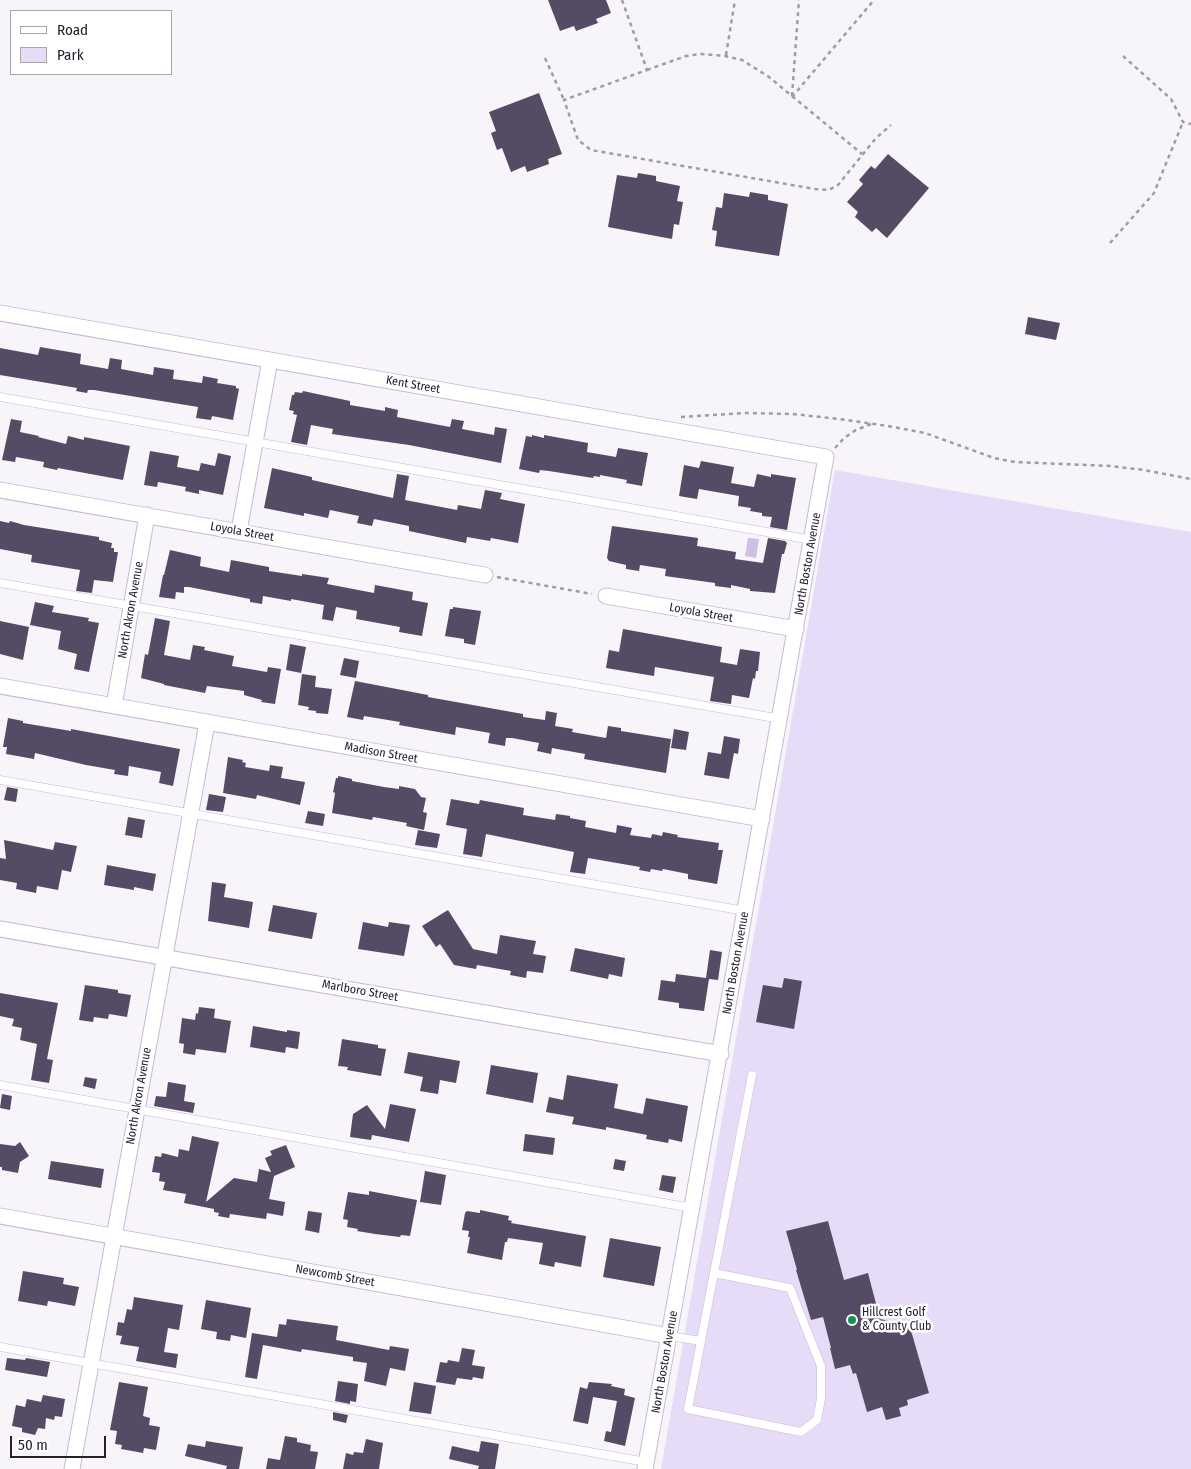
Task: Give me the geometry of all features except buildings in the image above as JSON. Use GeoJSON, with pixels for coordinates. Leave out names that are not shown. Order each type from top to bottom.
{"type":"FeatureCollection","features":[{"type":"Feature","properties":{"kind":"street","name":"Kent Street"},"geometry":{"type":"LineString","coordinates":[[0,313],[826,457]]}},
{"type":"Feature","properties":{"kind":"street"},"geometry":{"type":"LineString","coordinates":[[239,531],[270,360]]}},
{"type":"Feature","properties":{"kind":"street","name":"North Boston Avenue"},"geometry":{"type":"LineString","coordinates":[[646,1466],[826,457]]}},
{"type":"Feature","properties":{"kind":"street","name":"Loyola Street"},"geometry":{"type":"LineString","coordinates":[[0,490],[485,575]]}},
{"type":"Feature","properties":{"kind":"street","name":"North Akron Avenue"},"geometry":{"type":"LineString","coordinates":[[114,706],[147,515]]}},
{"type":"Feature","properties":{"kind":"street","name":"Loyola Street"},"geometry":{"type":"LineString","coordinates":[[606,596],[796,629]]}},
{"type":"Feature","properties":{"kind":"street","name":"Madison Street"},"geometry":{"type":"LineString","coordinates":[[0,686],[762,819]]}},
{"type":"Feature","properties":{"kind":"street","name":"North Akron Avenue"},"geometry":{"type":"LineString","coordinates":[[72,1469],[206,723]]}},
{"type":"Feature","properties":{"kind":"street","name":"Marlboro Street"},"geometry":{"type":"LineString","coordinates":[[0,929],[721,1054]]}},
{"type":"Feature","properties":{"kind":"street","name":"Newcomb Street"},"geometry":{"type":"LineString","coordinates":[[0,1216],[669,1336]]}},
{"type":"Feature","properties":{"kind":"lane"},"geometry":{"type":"LineString","coordinates":[[0,397],[812,540]]}},
{"type":"Feature","properties":{"kind":"lane"},"geometry":{"type":"LineString","coordinates":[[0,583],[780,719]]}},
{"type":"Feature","properties":{"kind":"lane"},"geometry":{"type":"LineString","coordinates":[[0,780],[745,911]]}},
{"type":"Feature","properties":{"kind":"lane"},"geometry":{"type":"LineString","coordinates":[[714,1273],[790,1288],[821,1366],[821,1399],[817,1420],[801,1432],[688,1409],[714,1273],[752,1075]]}},
{"type":"Feature","properties":{"kind":"lane"},"geometry":{"type":"LineString","coordinates":[[0,1085],[692,1208]]}},
{"type":"Feature","properties":{"kind":"lane"},"geometry":{"type":"LineString","coordinates":[[669,1336],[701,1341]]}},
{"type":"Feature","properties":{"kind":"lane"},"geometry":{"type":"LineString","coordinates":[[0,1346],[646,1466]]}},
{"type":"Feature","properties":{"kind":"path"},"geometry":{"type":"LineString","coordinates":[[622,0],[647,70]]}},
{"type":"Feature","properties":{"kind":"path"},"geometry":{"type":"LineString","coordinates":[[726,56],[735,0]]}},
{"type":"Feature","properties":{"kind":"path"},"geometry":{"type":"LineString","coordinates":[[792,97],[799,0]]}},
{"type":"Feature","properties":{"kind":"path"},"geometry":{"type":"LineString","coordinates":[[792,97],[874,0]]}},
{"type":"Feature","properties":{"kind":"path"},"geometry":{"type":"LineString","coordinates":[[564,100],[686,56],[701,54],[726,56],[742,60],[769,77],[862,154]]}},
{"type":"Feature","properties":{"kind":"path"},"geometry":{"type":"LineString","coordinates":[[1123,56],[1171,99],[1183,122],[1191,124]]}},
{"type":"Feature","properties":{"kind":"path"},"geometry":{"type":"LineString","coordinates":[[545,58],[564,100],[578,140],[590,150],[824,191],[838,185],[876,138],[891,125]]}},
{"type":"Feature","properties":{"kind":"path"},"geometry":{"type":"LineString","coordinates":[[1110,243],[1154,193],[1183,122]]}},
{"type":"Feature","properties":{"kind":"path"},"geometry":{"type":"LineString","coordinates":[[679,417],[744,413],[793,414],[925,433],[994,458],[1015,462],[1110,466],[1191,479]]}},
{"type":"Feature","properties":{"kind":"path"},"geometry":{"type":"LineString","coordinates":[[826,457],[844,438],[856,430],[872,424]]}},
{"type":"Feature","properties":{"kind":"path"},"geometry":{"type":"LineString","coordinates":[[485,575],[606,596]]}},
{"type":"Feature","properties":{"kind":"green space"},"geometry":{"type":"Polygon","coordinates":[[[835,470],[1191,532],[1191,1469],[661,1469],[835,470]]]}},
{"type":"Feature","properties":{"kind":"shaded area"},"geometry":{"type":"Polygon","coordinates":[[[748,538],[759,539],[756,558],[745,556],[748,538]]]}},
{"type":"Feature","properties":{"kind":"place","name":"Hillcrest Golf & County Club"},"geometry":{"type":"Point","coordinates":[852,1320]}}]}
